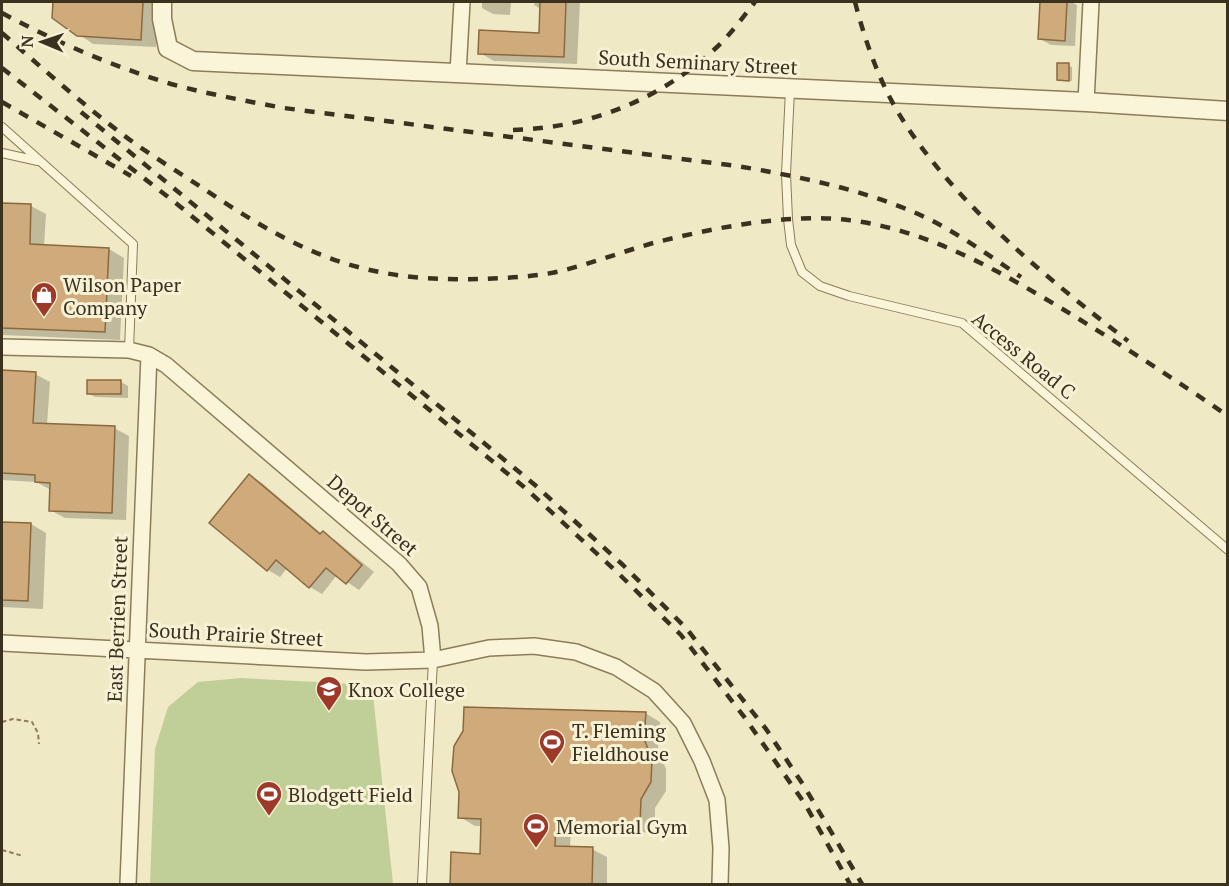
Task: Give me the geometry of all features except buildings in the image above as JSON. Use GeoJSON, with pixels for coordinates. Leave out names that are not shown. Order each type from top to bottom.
{"type":"FeatureCollection","features":[{"type":"Feature","properties":{"kind":"street","name":"South Seminary Street"},"geometry":{"type":"LineString","coordinates":[[162,2],[162,19],[168,48],[193,61],[1086,102],[1227,111]]}},
{"type":"Feature","properties":{"kind":"street"},"geometry":{"type":"LineString","coordinates":[[458,73],[462,2]]}},
{"type":"Feature","properties":{"kind":"street"},"geometry":{"type":"LineString","coordinates":[[1086,102],[1091,2]]}},
{"type":"Feature","properties":{"kind":"street","name":"Depot Street"},"geometry":{"type":"LineString","coordinates":[[2,347],[129,350],[149,355],[166,365],[399,564],[419,587],[430,626],[433,660]]}},
{"type":"Feature","properties":{"kind":"street","name":"East Berrien Street"},"geometry":{"type":"LineString","coordinates":[[128,885],[149,355]]}},
{"type":"Feature","properties":{"kind":"street","name":"South Prairie Street"},"geometry":{"type":"LineString","coordinates":[[2,643],[366,662],[433,660],[489,648],[534,646],[576,652],[616,667],[654,691],[683,723],[702,761],[717,800],[721,848],[720,885]]}},
{"type":"Feature","properties":{"kind":"lane","name":"Access Road C"},"geometry":{"type":"LineString","coordinates":[[790,88],[786,174],[788,219],[791,246],[802,272],[820,286],[849,296],[962,323],[1227,550]]}},
{"type":"Feature","properties":{"kind":"lane"},"geometry":{"type":"LineString","coordinates":[[2,127],[133,244],[129,350]]}},
{"type":"Feature","properties":{"kind":"lane"},"geometry":{"type":"LineString","coordinates":[[2,153],[40,162]]}},
{"type":"Feature","properties":{"kind":"lane","name":"Depot Street"},"geometry":{"type":"LineString","coordinates":[[422,885],[433,660]]}},
{"type":"Feature","properties":{"kind":"path"},"geometry":{"type":"LineString","coordinates":[[2,722],[13,719],[32,722],[38,733],[39,744]]}},
{"type":"Feature","properties":{"kind":"path"},"geometry":{"type":"LineString","coordinates":[[2,850],[23,856]]}},
{"type":"Feature","properties":{"kind":"green space","name":"Blodgett Field"},"geometry":{"type":"Polygon","coordinates":[[[241,678],[372,685],[393,884],[150,884],[155,749],[168,707],[198,682],[241,678]]]}},
{"type":"Feature","properties":{"kind":"railway"},"geometry":{"type":"LineString","coordinates":[[513,130],[569,124],[622,108],[647,96],[695,66],[717,47],[755,2]]}},
{"type":"Feature","properties":{"kind":"railway"},"geometry":{"type":"LineString","coordinates":[[855,2],[869,48],[887,92],[908,128],[933,162],[962,196],[1027,259],[1128,341]]}},
{"type":"Feature","properties":{"kind":"railway"},"geometry":{"type":"LineString","coordinates":[[2,13],[43,34],[127,69],[171,84],[227,97],[284,108],[737,166],[826,184],[869,196],[925,217],[967,241],[1021,277]]}},
{"type":"Feature","properties":{"kind":"railway"},"geometry":{"type":"LineString","coordinates":[[2,33],[91,110],[151,155],[276,234],[337,261],[373,271],[419,278],[511,278],[561,271],[653,243],[750,223],[825,218],[879,225],[939,244],[997,271],[1098,331],[1228,416]]}},
{"type":"Feature","properties":{"kind":"railway"},"geometry":{"type":"LineString","coordinates":[[2,68],[172,200],[524,487],[617,572],[681,635],[745,718],[805,804],[850,884]]}},
{"type":"Feature","properties":{"kind":"railway"},"geometry":{"type":"LineString","coordinates":[[2,102],[131,176]]}},
{"type":"Feature","properties":{"kind":"railway"},"geometry":{"type":"LineString","coordinates":[[81,112],[535,485],[623,565],[686,628],[766,729],[804,786],[862,884]]}},
{"type":"Feature","properties":{"kind":"place","name":"Wilson Paper Company"},"geometry":{"type":"Point","coordinates":[44,318]}},
{"type":"Feature","properties":{"kind":"place","name":"Knox College"},"geometry":{"type":"Point","coordinates":[329,712]}},
{"type":"Feature","properties":{"kind":"place","name":"T. Fleming Fieldhouse"},"geometry":{"type":"Point","coordinates":[552,765]}},
{"type":"Feature","properties":{"kind":"place","name":"Blodgett Field"},"geometry":{"type":"Point","coordinates":[269,817]}},
{"type":"Feature","properties":{"kind":"place","name":"Memorial Gym"},"geometry":{"type":"Point","coordinates":[536,849]}}]}
